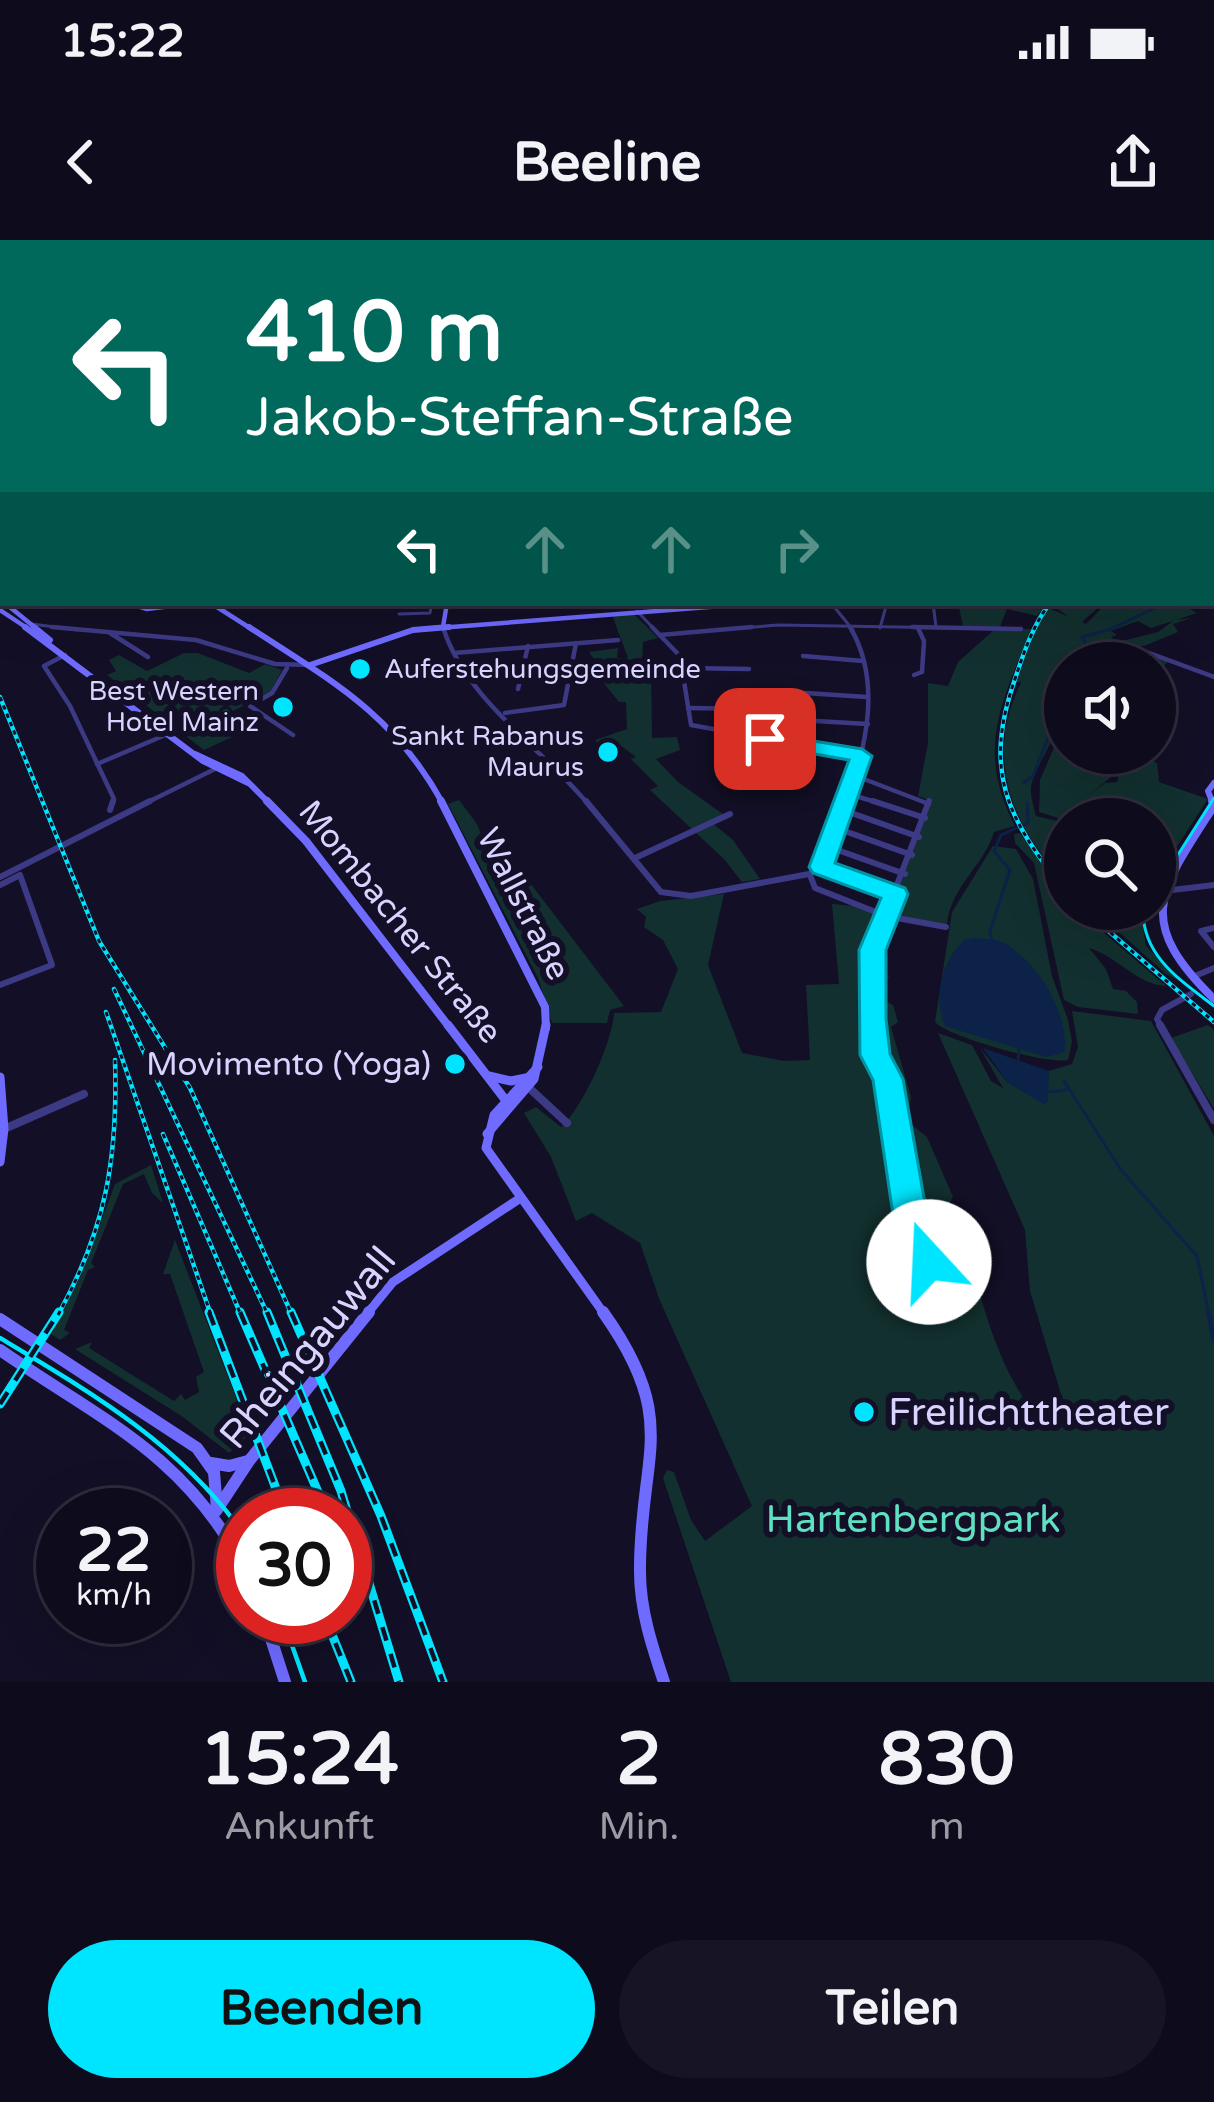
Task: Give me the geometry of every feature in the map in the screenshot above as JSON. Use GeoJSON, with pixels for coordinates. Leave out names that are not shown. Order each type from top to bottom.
{"type":"FeatureCollection","features":[{"type":"Feature","properties":{"kind":"street","name":"Mombacher Straße"},"geometry":{"type":"LineString","coordinates":[[5,606],[30,632],[195,754],[248,783],[316,852],[509,1104]]}},
{"type":"Feature","properties":{"kind":"street","name":"Mombacher Straße"},"geometry":{"type":"LineString","coordinates":[[6,606],[62,652]]}},
{"type":"Feature","properties":{"kind":"street","name":"Wallstraße"},"geometry":{"type":"LineString","coordinates":[[207,606],[300,658],[400,736],[440,799],[541,995],[547,1023],[539,1066],[509,1104]]}},
{"type":"Feature","properties":{"kind":"street"},"geometry":{"type":"LineString","coordinates":[[399,614],[430,613],[431,606]]}},
{"type":"Feature","properties":{"kind":"street"},"geometry":{"type":"LineString","coordinates":[[446,606],[443,627],[453,653],[661,892],[676,896],[809,874],[822,867],[856,776],[868,724],[863,661],[851,627],[834,606]]}},
{"type":"Feature","properties":{"kind":"street"},"geometry":{"type":"LineString","coordinates":[[28,623],[110,634],[149,632],[209,642],[287,668],[327,660],[388,635],[443,627],[714,606]]}},
{"type":"Feature","properties":{"kind":"street"},"geometry":{"type":"LineString","coordinates":[[880,628],[886,606]]}},
{"type":"Feature","properties":{"kind":"street"},"geometry":{"type":"LineString","coordinates":[[932,606],[936,627]]}},
{"type":"Feature","properties":{"kind":"street"},"geometry":{"type":"LineString","coordinates":[[637,611],[680,656],[689,722],[698,728],[862,756]]}},
{"type":"Feature","properties":{"kind":"street"},"geometry":{"type":"LineString","coordinates":[[661,635],[778,625],[1021,629]]}},
{"type":"Feature","properties":{"kind":"street"},"geometry":{"type":"LineString","coordinates":[[914,675],[922,672],[923,641],[918,628]]}},
{"type":"Feature","properties":{"kind":"street"},"geometry":{"type":"LineString","coordinates":[[30,632],[60,629]]}},
{"type":"Feature","properties":{"kind":"street"},"geometry":{"type":"LineString","coordinates":[[110,634],[148,657]]}},
{"type":"Feature","properties":{"kind":"street"},"geometry":{"type":"LineString","coordinates":[[453,653],[618,640]]}},
{"type":"Feature","properties":{"kind":"street"},"geometry":{"type":"LineString","coordinates":[[505,713],[564,705],[576,642]]}},
{"type":"Feature","properties":{"kind":"street"},"geometry":{"type":"LineString","coordinates":[[518,689],[528,646]]}},
{"type":"Feature","properties":{"kind":"street"},"geometry":{"type":"LineString","coordinates":[[62,652],[44,667],[70,706],[113,795],[110,810]]}},
{"type":"Feature","properties":{"kind":"street"},"geometry":{"type":"LineString","coordinates":[[803,656],[863,661]]}},
{"type":"Feature","properties":{"kind":"street"},"geometry":{"type":"LineString","coordinates":[[300,658],[327,660]]}},
{"type":"Feature","properties":{"kind":"street"},"geometry":{"type":"LineString","coordinates":[[323,674],[327,660]]}},
{"type":"Feature","properties":{"kind":"street"},"geometry":{"type":"LineString","coordinates":[[1176,661],[1214,676]]}},
{"type":"Feature","properties":{"kind":"street"},"geometry":{"type":"LineString","coordinates":[[287,668],[272,693],[250,706],[293,735]]}},
{"type":"Feature","properties":{"kind":"street"},"geometry":{"type":"LineString","coordinates":[[683,668],[748,669]]}},
{"type":"Feature","properties":{"kind":"street"},"geometry":{"type":"LineString","coordinates":[[805,693],[868,697]]}},
{"type":"Feature","properties":{"kind":"street"},"geometry":{"type":"LineString","coordinates":[[688,708],[760,709]]}},
{"type":"Feature","properties":{"kind":"street"},"geometry":{"type":"LineString","coordinates":[[798,720],[868,724]]}},
{"type":"Feature","properties":{"kind":"street"},"geometry":{"type":"LineString","coordinates":[[97,764],[170,733]]}},
{"type":"Feature","properties":{"kind":"street"},"geometry":{"type":"LineString","coordinates":[[0,873],[218,767]]}},
{"type":"Feature","properties":{"kind":"street"},"geometry":{"type":"LineString","coordinates":[[856,776],[930,802],[872,950],[875,1055],[888,1079],[912,1228],[940,1278]]}},
{"type":"Feature","properties":{"kind":"street"},"geometry":{"type":"LineString","coordinates":[[1176,870],[1214,806],[1212,789]]}},
{"type":"Feature","properties":{"kind":"street"},"geometry":{"type":"LineString","coordinates":[[849,794],[927,819]]}},
{"type":"Feature","properties":{"kind":"street"},"geometry":{"type":"LineString","coordinates":[[843,810],[920,837]]}},
{"type":"Feature","properties":{"kind":"street"},"geometry":{"type":"LineString","coordinates":[[633,859],[730,814]]}},
{"type":"Feature","properties":{"kind":"street"},"geometry":{"type":"LineString","coordinates":[[836,828],[912,855]]}},
{"type":"Feature","properties":{"kind":"street"},"geometry":{"type":"LineString","coordinates":[[829,847],[904,874]]}},
{"type":"Feature","properties":{"kind":"street"},"geometry":{"type":"LineString","coordinates":[[822,867],[896,894]]}},
{"type":"Feature","properties":{"kind":"street"},"geometry":{"type":"LineString","coordinates":[[0,873],[20,875],[52,965],[0,985]]}},
{"type":"Feature","properties":{"kind":"street"},"geometry":{"type":"LineString","coordinates":[[809,874],[815,888],[886,916],[946,927]]}},
{"type":"Feature","properties":{"kind":"street"},"geometry":{"type":"LineString","coordinates":[[1176,887],[1214,885]]}},
{"type":"Feature","properties":{"kind":"street"},"geometry":{"type":"LineString","coordinates":[[1214,928],[1201,931],[1214,947]]}},
{"type":"Feature","properties":{"kind":"street"},"geometry":{"type":"LineString","coordinates":[[1163,930],[1194,979],[1214,996]]}},
{"type":"Feature","properties":{"kind":"street"},"geometry":{"type":"LineString","coordinates":[[1194,979],[1214,968]]}},
{"type":"Feature","properties":{"kind":"street"},"geometry":{"type":"LineString","coordinates":[[1192,994],[1162,1010],[1157,1018],[1214,1120]]}},
{"type":"Feature","properties":{"kind":"street"},"geometry":{"type":"LineString","coordinates":[[489,1076],[527,1083],[567,1123]]}},
{"type":"Feature","properties":{"kind":"street"},"geometry":{"type":"LineString","coordinates":[[0,1077],[4,1130],[0,1162]]}},
{"type":"Feature","properties":{"kind":"street"},"geometry":{"type":"LineString","coordinates":[[4,1130],[84,1094]]}},
{"type":"Feature","properties":{"kind":"street"},"geometry":{"type":"LineString","coordinates":[[509,1104],[487,1134],[488,1154],[629,1348],[647,1385],[655,1448],[640,1575],[646,1627],[664,1682]]}},
{"type":"Feature","properties":{"kind":"street","name":"Rheingauwall"},"geometry":{"type":"LineString","coordinates":[[231,1488],[393,1282],[519,1199]]}},
{"type":"Feature","properties":{"kind":"street"},"geometry":{"type":"LineString","coordinates":[[0,1319],[149,1413],[209,1462],[223,1467],[249,1460]]}},
{"type":"Feature","properties":{"kind":"street"},"geometry":{"type":"LineString","coordinates":[[0,1350],[147,1442],[216,1510]]}},
{"type":"Feature","properties":{"kind":"street"},"geometry":{"type":"LineString","coordinates":[[209,1462],[216,1505]]}},
{"type":"Feature","properties":{"kind":"street"},"geometry":{"type":"LineString","coordinates":[[273,1644],[286,1682]]}},
{"type":"Feature","properties":{"kind":"green space"},"geometry":{"type":"Polygon","coordinates":[[[959,606],[1045,606],[1037,616],[1007,609],[1000,627],[963,626],[959,606]]]}},
{"type":"Feature","properties":{"kind":"green space"},"geometry":{"type":"Polygon","coordinates":[[[1050,606],[1069,617],[1055,607],[1100,606],[1082,622],[1086,624],[1104,606],[1184,606],[1197,613],[1176,620],[1191,618],[1173,624],[1178,632],[1154,642],[1121,642],[1158,632],[1173,621],[1151,628],[1138,621],[1111,631],[1117,642],[1044,642],[1044,756],[1031,791],[1036,816],[1044,818],[1044,857],[1018,814],[1004,763],[1010,710],[1021,683],[1017,681],[1035,630],[1050,606]]]}},
{"type":"Feature","properties":{"kind":"green space"},"geometry":{"type":"Polygon","coordinates":[[[633,613],[658,638],[643,642],[642,666],[651,667],[652,738],[677,737],[680,750],[656,759],[678,782],[724,815],[711,822],[733,840],[760,879],[742,882],[650,790],[658,786],[631,759],[636,757],[616,742],[601,746],[595,740],[627,729],[626,702],[619,702],[599,677],[604,674],[589,652],[618,648],[617,658],[628,658],[612,615],[633,613]]]}},
{"type":"Feature","properties":{"kind":"green space"},"geometry":{"type":"Polygon","coordinates":[[[995,629],[1031,629],[1003,704],[995,749],[1003,798],[1015,826],[994,832],[954,899],[947,925],[889,914],[932,801],[918,796],[928,743],[928,683],[948,686],[958,662],[995,629]]]}},
{"type":"Feature","properties":{"kind":"green space"},"geometry":{"type":"Polygon","coordinates":[[[184,653],[198,653],[249,673],[266,664],[282,670],[270,692],[229,713],[256,726],[204,750],[107,675],[116,671],[109,660],[119,655],[147,671],[184,653]]]}},
{"type":"Feature","properties":{"kind":"green space"},"geometry":{"type":"Polygon","coordinates":[[[1044,771],[1112,774],[1088,796],[1105,783],[1117,782],[1119,774],[1158,774],[1159,782],[1208,799],[1176,848],[1176,798],[1044,798],[1044,814],[1039,812],[1044,771]]]}},
{"type":"Feature","properties":{"kind":"green space"},"geometry":{"type":"Polygon","coordinates":[[[459,800],[477,824],[486,847],[527,879],[624,1006],[610,1010],[607,1023],[552,1023],[538,978],[448,804],[459,800]]]}},
{"type":"Feature","properties":{"kind":"green space"},"geometry":{"type":"Polygon","coordinates":[[[1020,833],[1044,867],[1044,909],[1034,863],[1015,843],[1014,834],[1020,833]]]}},
{"type":"Feature","properties":{"kind":"green space"},"geometry":{"type":"Polygon","coordinates":[[[993,846],[1016,849],[1033,879],[1052,976],[1068,1020],[1072,1042],[1068,1060],[999,1048],[935,1022],[952,912],[993,846]]]}},
{"type":"Feature","properties":{"kind":"green space","name":"Hartenbergpark"},"geometry":{"type":"Polygon","coordinates":[[[724,894],[708,965],[742,1053],[784,1061],[810,1060],[806,985],[839,984],[832,904],[857,906],[881,916],[871,949],[889,977],[881,985],[882,999],[893,1005],[898,1022],[891,1027],[911,1097],[907,1121],[927,1137],[953,1197],[946,1209],[950,1221],[963,1232],[999,1352],[1037,1416],[1063,1401],[1030,1291],[1025,1230],[938,1033],[972,1045],[991,1081],[1003,1088],[980,1048],[1008,1083],[1072,1064],[1078,1047],[1072,1011],[1151,1021],[1214,1136],[1214,1682],[731,1682],[663,1478],[667,1470],[674,1472],[691,1520],[705,1541],[752,1506],[660,1301],[640,1243],[592,1213],[576,1221],[551,1157],[524,1113],[536,1107],[561,1127],[595,1074],[614,1013],[661,1012],[678,969],[663,940],[644,927],[646,917],[637,909],[660,901],[724,894]]]}},
{"type":"Feature","properties":{"kind":"green space"},"geometry":{"type":"Polygon","coordinates":[[[1049,930],[1101,930],[1166,986],[1145,980],[1089,948],[1106,969],[1113,989],[1126,991],[1137,1002],[1138,1014],[1078,1007],[1064,1000],[1049,930]]]}},
{"type":"Feature","properties":{"kind":"green space"},"geometry":{"type":"Polygon","coordinates":[[[1117,930],[1143,930],[1146,946],[1180,981],[1117,930]]]}},
{"type":"Feature","properties":{"kind":"green space"},"geometry":{"type":"Polygon","coordinates":[[[1208,1025],[1214,1030],[1214,1109],[1171,1038],[1208,1025]]]}},
{"type":"Feature","properties":{"kind":"green space"},"geometry":{"type":"Polygon","coordinates":[[[151,1165],[163,1203],[152,1193],[144,1174],[123,1184],[91,1263],[95,1267],[88,1270],[64,1330],[70,1333],[60,1340],[51,1334],[80,1278],[115,1184],[151,1165]]]}},
{"type":"Feature","properties":{"kind":"green space"},"geometry":{"type":"Polygon","coordinates":[[[175,1240],[250,1434],[229,1453],[183,1417],[75,1349],[92,1342],[89,1348],[174,1401],[181,1394],[185,1400],[199,1392],[196,1377],[204,1372],[170,1274],[163,1274],[175,1240]]]}},
{"type":"Feature","properties":{"kind":"water"},"geometry":{"type":"Polygon","coordinates":[[[964,940],[1004,943],[1029,963],[1056,1005],[1065,1052],[1046,1057],[945,1026],[940,992],[945,969],[964,940]]]}},
{"type":"Feature","properties":{"kind":"water"},"geometry":{"type":"Polygon","coordinates":[[[983,1048],[1049,1071],[1048,1102],[1008,1083],[983,1048]]]}},
{"type":"Feature","properties":{"kind":"waterway"},"geometry":{"type":"LineString","coordinates":[[1085,642],[1082,637],[1159,606]]}},
{"type":"Feature","properties":{"kind":"waterway"},"geometry":{"type":"LineString","coordinates":[[1023,783],[1033,776],[1044,748]]}},
{"type":"Feature","properties":{"kind":"waterway"},"geometry":{"type":"LineString","coordinates":[[992,942],[990,931],[1010,870],[994,851],[1001,835],[1028,823],[1027,803]]}},
{"type":"Feature","properties":{"kind":"waterway"},"geometry":{"type":"LineString","coordinates":[[1018,1060],[1019,1049]]}},
{"type":"Feature","properties":{"kind":"waterway"},"geometry":{"type":"LineString","coordinates":[[1064,1081],[1121,1170],[1197,1256],[1209,1315]]}},
{"type":"Feature","properties":{"kind":"waterway"},"geometry":{"type":"LineString","coordinates":[[1050,1092],[1066,1090]]}},
{"type":"Feature","properties":{"kind":"waterway"},"geometry":{"type":"LineString","coordinates":[[1208,1312],[1214,1340]]}},
{"type":"Feature","properties":{"kind":"tram line"},"geometry":{"type":"LineString","coordinates":[[1176,858],[1214,798]]}},
{"type":"Feature","properties":{"kind":"tram line"},"geometry":{"type":"LineString","coordinates":[[1145,930],[1165,965],[1214,1006]]}},
{"type":"Feature","properties":{"kind":"tram line"},"geometry":{"type":"LineString","coordinates":[[0,1338],[132,1423],[216,1499]]}},
{"type":"Feature","properties":{"kind":"tram line"},"geometry":{"type":"LineString","coordinates":[[292,1644],[305,1682]]}},
{"type":"Feature","properties":{"kind":"railway"},"geometry":{"type":"LineString","coordinates":[[1044,863],[1006,792],[1001,740],[1015,679],[1048,606]]}},
{"type":"Feature","properties":{"kind":"railway"},"geometry":{"type":"LineString","coordinates":[[0,697],[99,941],[190,1088],[292,1315]]}},
{"type":"Feature","properties":{"kind":"railway"},"geometry":{"type":"LineString","coordinates":[[1107,930],[1214,1022]]}},
{"type":"Feature","properties":{"kind":"railway"},"geometry":{"type":"LineString","coordinates":[[114,989],[268,1315]]}},
{"type":"Feature","properties":{"kind":"railway"},"geometry":{"type":"LineString","coordinates":[[106,1012],[211,1315]]}},
{"type":"Feature","properties":{"kind":"railway"},"geometry":{"type":"LineString","coordinates":[[58,1315],[88,1252],[106,1192],[114,1129],[115,1060]]}},
{"type":"Feature","properties":{"kind":"railway"},"geometry":{"type":"LineString","coordinates":[[163,1134],[241,1315]]}},
{"type":"Feature","properties":{"kind":"railway"},"geometry":{"type":"LineString","coordinates":[[0,1404],[59,1312]]}},
{"type":"Feature","properties":{"kind":"railway"},"geometry":{"type":"LineString","coordinates":[[209,1312],[276,1488]]}},
{"type":"Feature","properties":{"kind":"railway"},"geometry":{"type":"LineString","coordinates":[[240,1312],[316,1488]]}},
{"type":"Feature","properties":{"kind":"railway"},"geometry":{"type":"LineString","coordinates":[[267,1312],[341,1491],[399,1682]]}},
{"type":"Feature","properties":{"kind":"railway"},"geometry":{"type":"LineString","coordinates":[[291,1312],[381,1516],[443,1682]]}},
{"type":"Feature","properties":{"kind":"railway"},"geometry":{"type":"LineString","coordinates":[[336,1644],[351,1682]]}},
{"type":"Feature","properties":{"kind":"place","name":"Auferstehungsgemeinde"},"geometry":{"type":"Point","coordinates":[360,669]}},
{"type":"Feature","properties":{"kind":"place","name":"Best Western Hotel Mainz"},"geometry":{"type":"Point","coordinates":[283,707]}},
{"type":"Feature","properties":{"kind":"place","name":"Sankt Rabanus Maurus"},"geometry":{"type":"Point","coordinates":[608,752]}},
{"type":"Feature","properties":{"kind":"place","name":"Movimento (Yoga)"},"geometry":{"type":"Point","coordinates":[455,1064]}},
{"type":"Feature","properties":{"kind":"place","name":"Freilichttheater"},"geometry":{"type":"Point","coordinates":[864,1412]}},
{"type":"Feature","properties":{"kind":"route"},"geometry":{"type":"LineString","coordinates":[[765,739],[862,756],[822,867],[896,894],[872,950],[875,1055],[888,1079],[912,1228],[929,1262]]}}]}
